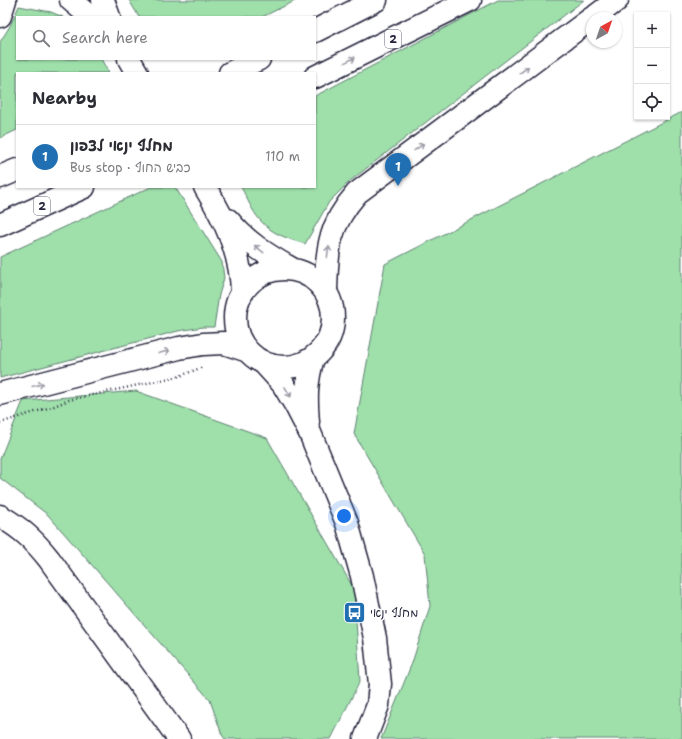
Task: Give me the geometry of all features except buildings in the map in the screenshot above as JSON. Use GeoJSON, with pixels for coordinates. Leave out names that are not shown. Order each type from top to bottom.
{"type":"FeatureCollection","features":[{"type":"Feature","properties":{"kind":"main road"},"geometry":{"type":"LineString","coordinates":[[0,16],[5,0]]}},
{"type":"Feature","properties":{"kind":"main road"},"geometry":{"type":"LineString","coordinates":[[71,0],[91,16]]}},
{"type":"Feature","properties":{"kind":"main road"},"geometry":{"type":"LineString","coordinates":[[103,0],[109,16]]}},
{"type":"Feature","properties":{"kind":"main road"},"geometry":{"type":"LineString","coordinates":[[316,30],[376,0]]}},
{"type":"Feature","properties":{"kind":"main road","name":"2"},"geometry":{"type":"LineString","coordinates":[[316,77],[470,0]]}},
{"type":"Feature","properties":{"kind":"main road"},"geometry":{"type":"LineString","coordinates":[[600,12],[617,0]]}},
{"type":"Feature","properties":{"kind":"main road"},"geometry":{"type":"LineString","coordinates":[[326,291],[328,250],[331,235],[345,206],[357,193],[586,22]]}},
{"type":"Feature","properties":{"kind":"main road"},"geometry":{"type":"LineString","coordinates":[[130,60],[136,72]]}},
{"type":"Feature","properties":{"kind":"main road"},"geometry":{"type":"LineString","coordinates":[[232,72],[257,60]]}},
{"type":"Feature","properties":{"kind":"main road"},"geometry":{"type":"LineString","coordinates":[[0,177],[16,170]]}},
{"type":"Feature","properties":{"kind":"main road","name":"2"},"geometry":{"type":"LineString","coordinates":[[0,226],[82,188]]}},
{"type":"Feature","properties":{"kind":"main road"},"geometry":{"type":"LineString","coordinates":[[0,394],[179,348],[203,344],[224,343],[273,366],[288,367],[303,364],[313,358],[326,344],[332,330],[334,314],[326,291],[314,278],[308,274],[292,269],[265,254],[247,240],[232,224],[210,195]]}},
{"type":"Feature","properties":{"kind":"main road"},"geometry":{"type":"LineString","coordinates":[[210,195],[229,232],[237,255],[242,277],[242,292]]}},
{"type":"Feature","properties":{"kind":"main road"},"geometry":{"type":"LineString","coordinates":[[292,269],[276,269],[260,274],[247,285],[236,306],[235,322],[239,338],[283,384],[295,404],[310,433],[347,523],[362,576],[375,638],[380,684],[378,705],[365,739]]}},
{"type":"Feature","properties":{"kind":"main road"},"geometry":{"type":"LineString","coordinates":[[310,433],[306,398],[308,374],[313,358]]}},
{"type":"Feature","properties":{"kind":"main road"},"geometry":{"type":"LineString","coordinates":[[0,516],[19,528],[34,541],[49,559],[179,739]]}},
{"type":"Feature","properties":{"kind":"path"},"geometry":{"type":"LineString","coordinates":[[0,423],[70,400],[180,376],[208,365]]}},
{"type":"Feature","properties":{"kind":"green space"},"geometry":{"type":"Polygon","coordinates":[[[129,0],[297,0],[264,16],[138,16],[129,0]]]}},
{"type":"Feature","properties":{"kind":"green space"},"geometry":{"type":"Polygon","coordinates":[[[498,0],[584,0],[350,181],[329,202],[305,244],[281,235],[264,225],[254,213],[242,188],[316,188],[316,95],[498,0]]]}},
{"type":"Feature","properties":{"kind":"green space"},"geometry":{"type":"Polygon","coordinates":[[[19,6],[51,12],[61,16],[16,16],[16,60],[102,60],[108,72],[16,72],[16,130],[0,138],[0,42],[10,26],[19,6]]]}},
{"type":"Feature","properties":{"kind":"green space"},"geometry":{"type":"Polygon","coordinates":[[[682,112],[682,739],[381,739],[412,663],[430,606],[425,554],[354,434],[385,264],[666,120],[670,120],[670,118],[682,112]]]}},
{"type":"Feature","properties":{"kind":"green space"},"geometry":{"type":"Polygon","coordinates":[[[149,188],[176,188],[222,262],[224,278],[219,295],[214,327],[203,327],[178,331],[0,378],[0,257],[149,188]]]}},
{"type":"Feature","properties":{"kind":"green space"},"geometry":{"type":"Polygon","coordinates":[[[136,391],[267,438],[354,589],[360,681],[331,739],[225,739],[222,735],[210,700],[48,515],[0,478],[0,459],[23,401],[136,391]]]}},
{"type":"Feature","properties":{"kind":"place","name":"מחלף ינאי לצפון"},"geometry":{"type":"Point","coordinates":[398,186]}},
{"type":"Feature","properties":{"kind":"place","name":"מחלף ינאי"},"geometry":{"type":"Point","coordinates":[354,613]}}]}
